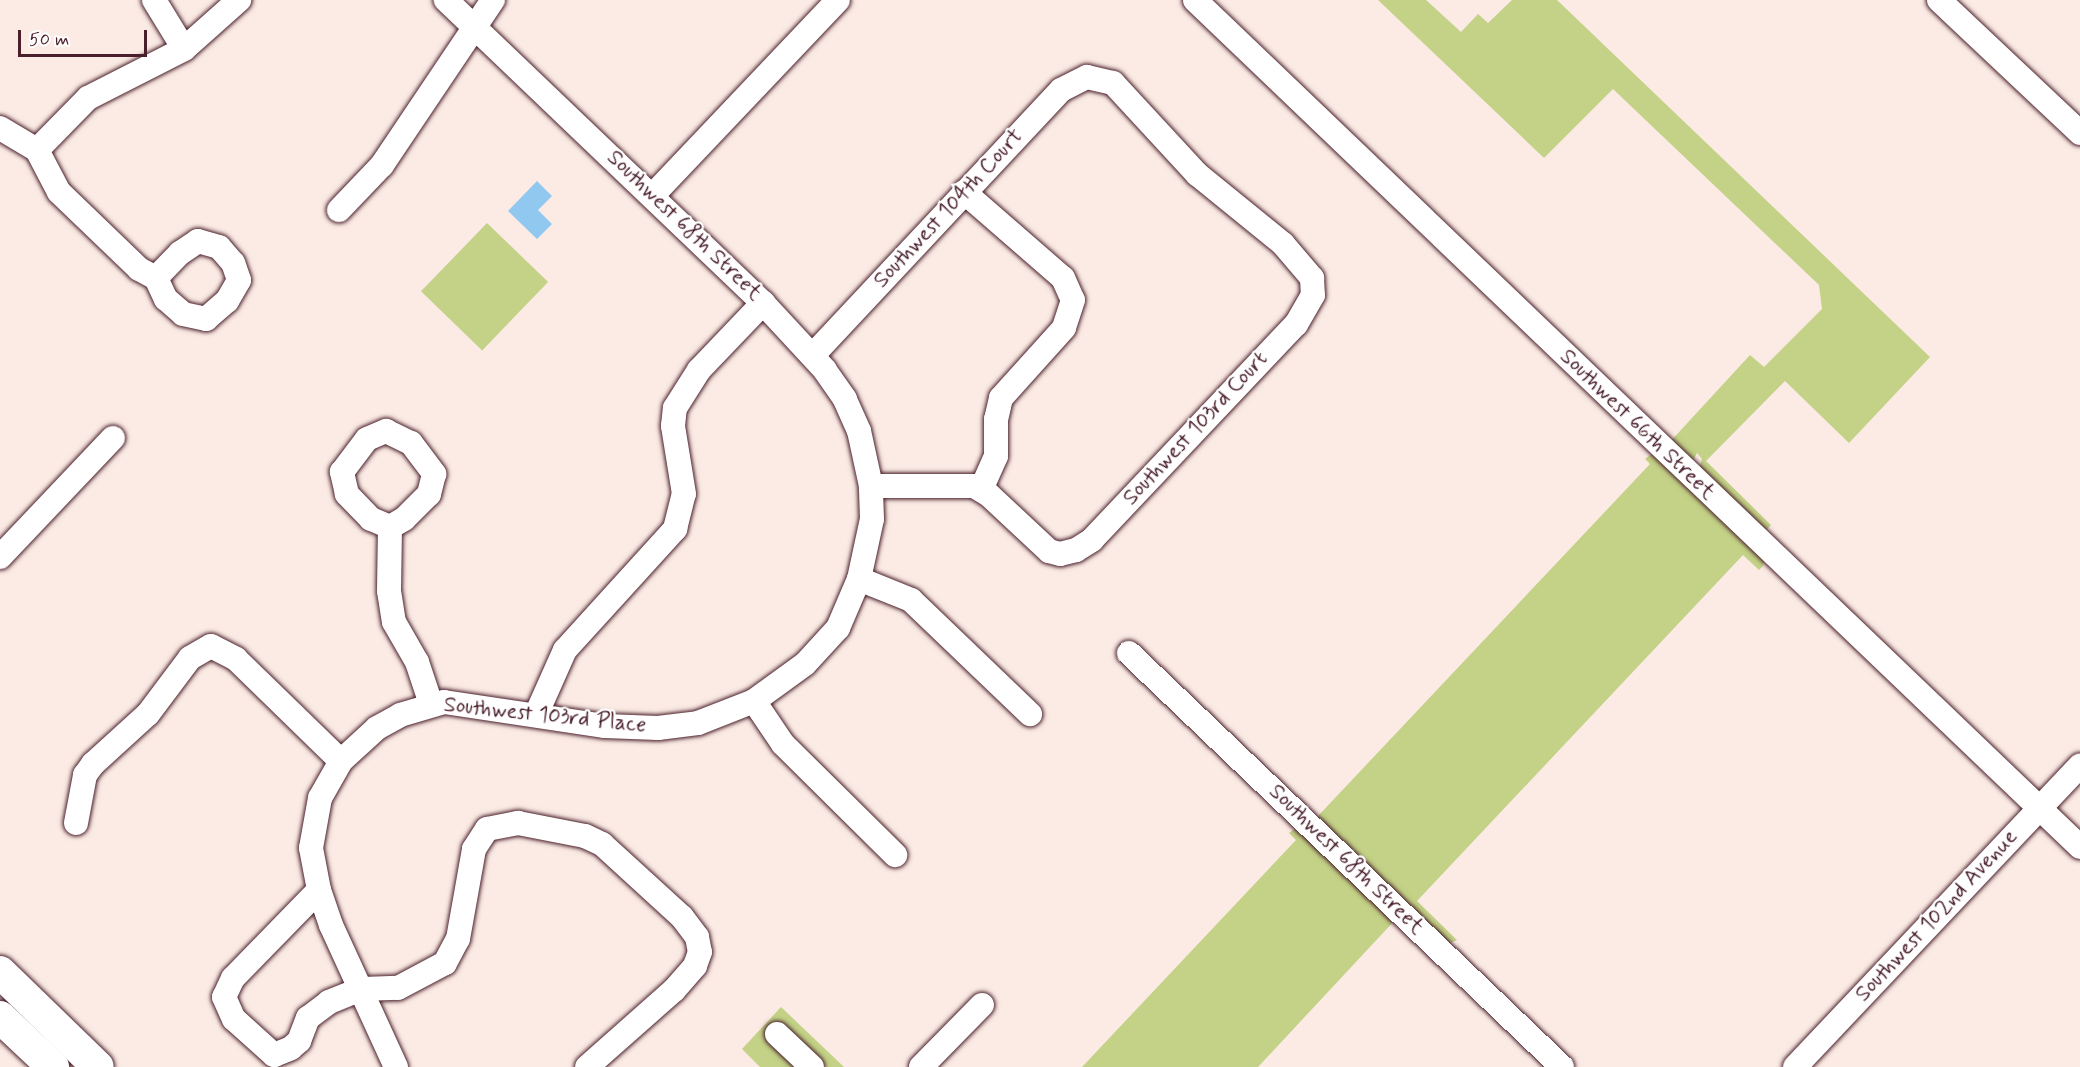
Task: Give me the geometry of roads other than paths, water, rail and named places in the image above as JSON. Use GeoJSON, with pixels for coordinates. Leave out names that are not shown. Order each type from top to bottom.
{"type":"FeatureCollection","features":[{"type":"Feature","properties":{"kind":"main road"},"geometry":{"type":"LineString","coordinates":[[0,972],[83,1062]]}},
{"type":"Feature","properties":{"kind":"main road"},"geometry":{"type":"LineString","coordinates":[[4,1030],[53,1067]]}},
{"type":"Feature","properties":{"kind":"street"},"geometry":{"type":"LineString","coordinates":[[154,0],[184,49]]}},
{"type":"Feature","properties":{"kind":"street"},"geometry":{"type":"LineString","coordinates":[[37,150],[88,98],[184,49],[239,0]]}},
{"type":"Feature","properties":{"kind":"street","name":"Southwest 68th Street"},"geometry":{"type":"LineString","coordinates":[[446,0],[763,303],[813,355],[854,415],[872,486]]}},
{"type":"Feature","properties":{"kind":"street"},"geometry":{"type":"LineString","coordinates":[[339,210],[392,151],[474,25],[493,0]]}},
{"type":"Feature","properties":{"kind":"street"},"geometry":{"type":"LineString","coordinates":[[652,196],[838,0]]}},
{"type":"Feature","properties":{"kind":"street","name":"Southwest 66th Street"},"geometry":{"type":"LineString","coordinates":[[1195,0],[2080,847]]}},
{"type":"Feature","properties":{"kind":"street"},"geometry":{"type":"LineString","coordinates":[[1940,0],[2080,133]]}},
{"type":"Feature","properties":{"kind":"street","name":"Southwest 104th Court"},"geometry":{"type":"LineString","coordinates":[[813,355],[1060,90],[1079,79],[1094,76],[1118,87],[1197,174],[1294,254],[1309,270],[1314,286]]}},
{"type":"Feature","properties":{"kind":"street"},"geometry":{"type":"LineString","coordinates":[[0,128],[37,150],[50,180],[72,206],[139,269],[156,278]]}},
{"type":"Feature","properties":{"kind":"street"},"geometry":{"type":"LineString","coordinates":[[872,486],[957,483],[981,489],[996,456],[996,419],[1001,398],[1064,328],[1073,300],[1063,278],[964,192]]}},
{"type":"Feature","properties":{"kind":"street","name":"Southwest 103rd Court"},"geometry":{"type":"LineString","coordinates":[[981,489],[1039,544],[1060,554],[1076,550],[1092,540],[1288,333],[1309,306],[1314,286]]}},
{"type":"Feature","properties":{"kind":"street"},"geometry":{"type":"LineString","coordinates":[[536,715],[565,650],[675,529],[684,494],[673,426],[675,408],[699,370],[763,303]]}},
{"type":"Feature","properties":{"kind":"street"},"geometry":{"type":"LineString","coordinates":[[4,545],[112,438]]}},
{"type":"Feature","properties":{"kind":"street","name":"Southwest 103rd Place"},"geometry":{"type":"LineString","coordinates":[[396,1067],[319,890],[311,848],[313,822],[320,798],[341,761],[377,728],[431,704],[466,703],[606,726],[658,728],[698,723],[754,701],[774,689],[822,648],[846,613],[860,579],[870,537],[872,486]]}},
{"type":"Feature","properties":{"kind":"street"},"geometry":{"type":"LineString","coordinates":[[390,527],[389,591],[394,622],[417,662],[431,704]]}},
{"type":"Feature","properties":{"kind":"street"},"geometry":{"type":"LineString","coordinates":[[860,579],[911,600],[1030,714]]}},
{"type":"Feature","properties":{"kind":"street"},"geometry":{"type":"LineString","coordinates":[[76,823],[86,775],[93,764],[148,714],[190,658],[211,646],[236,658],[341,761]]}},
{"type":"Feature","properties":{"kind":"street","name":"Southwest 68th Street"},"geometry":{"type":"LineString","coordinates":[[1129,653],[1562,1067]]}},
{"type":"Feature","properties":{"kind":"street"},"geometry":{"type":"LineString","coordinates":[[754,701],[789,751],[895,855]]}},
{"type":"Feature","properties":{"kind":"street","name":"Southwest 102nd Avenue"},"geometry":{"type":"LineString","coordinates":[[1795,1067],[2080,766]]}},
{"type":"Feature","properties":{"kind":"street"},"geometry":{"type":"LineString","coordinates":[[319,890],[233,978],[224,997],[226,1007],[264,1050],[283,1054],[299,1041],[313,1012],[362,989],[398,988],[445,963],[458,939],[474,849],[488,829],[518,823],[585,836],[618,855],[682,917],[697,937],[700,952],[695,966],[674,990],[587,1067]]}},
{"type":"Feature","properties":{"kind":"street"},"geometry":{"type":"LineString","coordinates":[[921,1067],[982,1005]]}},
{"type":"Feature","properties":{"kind":"street"},"geometry":{"type":"LineString","coordinates":[[777,1034],[812,1067]]}},
{"type":"Feature","properties":{"kind":"water"},"geometry":{"type":"Polygon","coordinates":[[[537,181],[552,196],[538,210],[552,224],[537,239],[508,211],[537,181]]]}}]}
